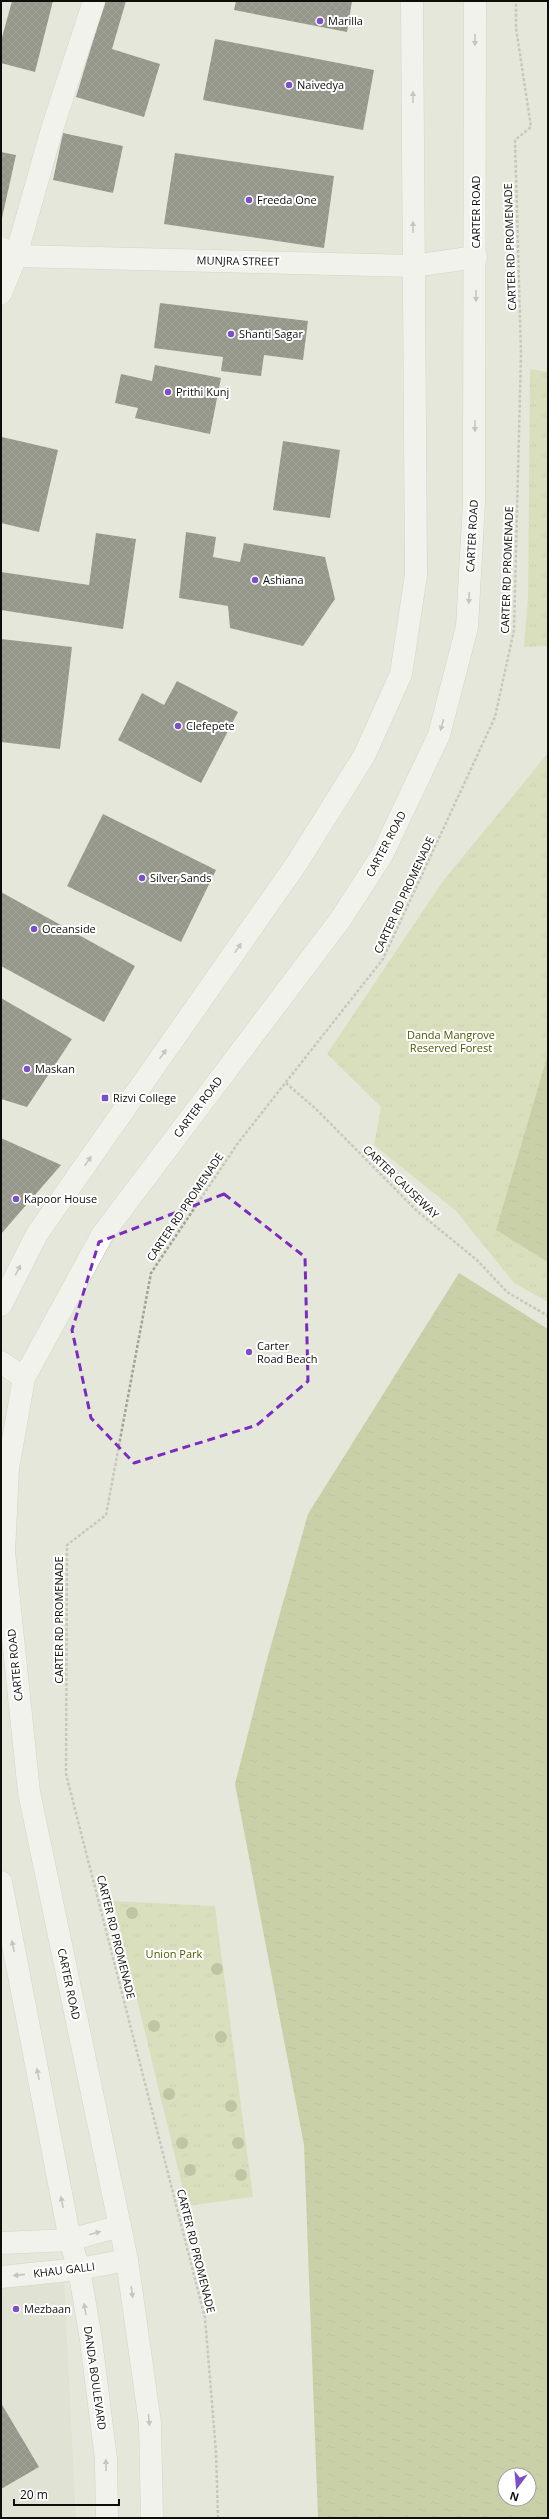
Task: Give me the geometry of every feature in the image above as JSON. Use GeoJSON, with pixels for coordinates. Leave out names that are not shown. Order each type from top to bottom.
{"type":"FeatureCollection","features":[{"type":"Feature","properties":{"kind":"main road"},"geometry":{"type":"LineString","coordinates":[[1,293],[8,252],[52,129],[94,1]]}},
{"type":"Feature","properties":{"kind":"main road"},"geometry":{"type":"LineString","coordinates":[[1,1305],[37,1234],[298,863],[364,756],[401,674],[416,575],[412,1]]}},
{"type":"Feature","properties":{"kind":"main road","name":"CARTER ROAD"},"geometry":{"type":"LineString","coordinates":[[152,2518],[150,2422],[127,2260],[29,1792],[4,1552],[8,1468],[24,1378],[102,1235],[349,907],[382,855],[439,735],[467,627],[474,502],[476,257],[475,1]]}},
{"type":"Feature","properties":{"kind":"main road","name":"MUNJRA STREET"},"geometry":{"type":"LineString","coordinates":[[8,252],[413,266],[476,257]]}},
{"type":"Feature","properties":{"kind":"main road"},"geometry":{"type":"LineString","coordinates":[[1,1362],[24,1378]]}},
{"type":"Feature","properties":{"kind":"main road"},"geometry":{"type":"LineString","coordinates":[[1,1882],[70,2240]]}},
{"type":"Feature","properties":{"kind":"main road"},"geometry":{"type":"LineString","coordinates":[[1,2243],[70,2240],[120,2226]]}},
{"type":"Feature","properties":{"kind":"main road","name":"DANDA BOULEVARD"},"geometry":{"type":"LineString","coordinates":[[70,2240],[78,2269],[106,2459],[106,2518]]}},
{"type":"Feature","properties":{"kind":"main road","name":"KHAU GALLI"},"geometry":{"type":"LineString","coordinates":[[1,2277],[78,2269],[127,2260]]}},
{"type":"Feature","properties":{"kind":"path","name":"CARTER RD PROMENADE"},"geometry":{"type":"LineString","coordinates":[[218,2518],[216,2452],[205,2318],[66,1774],[68,1545],[106,1515],[151,1273],[238,1143],[383,959],[495,717],[514,630],[521,354],[515,140],[532,127],[516,28],[516,1]]}},
{"type":"Feature","properties":{"kind":"path","name":"CARTER CAUSEWAY"},"geometry":{"type":"LineString","coordinates":[[286,1082],[316,1109],[417,1211],[478,1261],[507,1292],[548,1316]]}},
{"type":"Feature","properties":{"kind":"highlighted area"},"geometry":{"type":"Polygon","coordinates":[[[224,1194],[305,1257],[308,1381],[257,1425],[134,1463],[91,1418],[72,1330],[99,1242],[224,1194]]]}},
{"type":"Feature","properties":{"kind":"shaded area"},"geometry":{"type":"Polygon","coordinates":[[[64,2279],[76,2518],[1,2518],[1,2282],[64,2279]]]}},
{"type":"Feature","properties":{"kind":"green space"},"geometry":{"type":"Polygon","coordinates":[[[530,369],[548,372],[548,646],[524,647],[528,596],[530,369]]]}},
{"type":"Feature","properties":{"kind":"green space","name":"Danda Mangrove Reserved Forest"},"geometry":{"type":"Polygon","coordinates":[[[548,753],[548,1302],[514,1283],[456,1211],[374,1145],[381,1107],[327,1054],[443,881],[548,753]]]}},
{"type":"Feature","properties":{"kind":"green space","name":"Union Park"},"geometry":{"type":"Polygon","coordinates":[[[113,1901],[215,1906],[253,2197],[187,2206],[113,1901]]]}},
{"type":"Feature","properties":{"kind":"water"},"geometry":{"type":"Polygon","coordinates":[[[548,1054],[548,1262],[496,1230],[548,1054]]]}},
{"type":"Feature","properties":{"kind":"water"},"geometry":{"type":"Polygon","coordinates":[[[459,1273],[548,1329],[548,2518],[318,2518],[304,2145],[235,1784],[266,1663],[308,1514],[459,1273]]]}},
{"type":"Feature","properties":{"kind":"building"},"geometry":{"type":"Polygon","coordinates":[[[12,1],[53,1],[35,72],[1,63],[1,41],[12,1]]]}},
{"type":"Feature","properties":{"kind":"building"},"geometry":{"type":"Polygon","coordinates":[[[105,1],[126,1],[112,49],[160,64],[144,117],[76,97],[105,1]]]}},
{"type":"Feature","properties":{"kind":"building","name":"Marilla"},"geometry":{"type":"Polygon","coordinates":[[[236,1],[352,1],[347,32],[234,10],[236,1]]]}},
{"type":"Feature","properties":{"kind":"building","name":"Naivedya"},"geometry":{"type":"Polygon","coordinates":[[[215,39],[374,70],[363,130],[203,100],[215,39]]]}},
{"type":"Feature","properties":{"kind":"building"},"geometry":{"type":"Polygon","coordinates":[[[63,133],[123,146],[113,193],[53,180],[63,133]]]}},
{"type":"Feature","properties":{"kind":"building"},"geometry":{"type":"Polygon","coordinates":[[[1,152],[16,155],[2,218],[1,218],[1,152]]]}},
{"type":"Feature","properties":{"kind":"building","name":"Freeda One"},"geometry":{"type":"Polygon","coordinates":[[[175,153],[334,176],[324,248],[164,224],[175,153]]]}},
{"type":"Feature","properties":{"kind":"building","name":"Shanti Sagar"},"geometry":{"type":"Polygon","coordinates":[[[160,303],[308,321],[303,360],[264,355],[261,376],[221,371],[223,357],[154,348],[160,303]]]}},
{"type":"Feature","properties":{"kind":"building","name":"Prithi Kunj"},"geometry":{"type":"Polygon","coordinates":[[[155,365],[221,378],[210,434],[135,418],[138,408],[115,403],[121,374],[152,381],[155,365]]]}},
{"type":"Feature","properties":{"kind":"building"},"geometry":{"type":"Polygon","coordinates":[[[2,437],[58,450],[39,532],[1,523],[2,437]]]}},
{"type":"Feature","properties":{"kind":"building"},"geometry":{"type":"Polygon","coordinates":[[[283,441],[340,450],[330,518],[273,510],[283,441]]]}},
{"type":"Feature","properties":{"kind":"building","name":"Ashiana"},"geometry":{"type":"Polygon","coordinates":[[[186,532],[216,537],[213,557],[240,562],[244,543],[325,557],[335,599],[303,646],[230,628],[228,606],[179,598],[186,532]]]}},
{"type":"Feature","properties":{"kind":"building"},"geometry":{"type":"Polygon","coordinates":[[[96,533],[136,539],[123,629],[1,610],[1,572],[89,585],[96,533]]]}},
{"type":"Feature","properties":{"kind":"building"},"geometry":{"type":"Polygon","coordinates":[[[1,639],[72,647],[60,749],[1,742],[1,639]]]}},
{"type":"Feature","properties":{"kind":"building","name":"Clefepete"},"geometry":{"type":"Polygon","coordinates":[[[177,681],[238,712],[201,783],[118,740],[142,693],[164,705],[177,681]]]}},
{"type":"Feature","properties":{"kind":"building","name":"Silver Sands"},"geometry":{"type":"Polygon","coordinates":[[[103,814],[216,870],[181,942],[67,886],[103,814]]]}},
{"type":"Feature","properties":{"kind":"building","name":"Oceanside"},"geometry":{"type":"Polygon","coordinates":[[[1,892],[135,966],[104,1022],[1,966],[1,892]]]}},
{"type":"Feature","properties":{"kind":"building","name":"Maskan"},"geometry":{"type":"Polygon","coordinates":[[[1,998],[72,1039],[27,1107],[1,1099],[1,998]]]}},
{"type":"Feature","properties":{"kind":"building","name":"Kapoor House"},"geometry":{"type":"Polygon","coordinates":[[[1,1138],[61,1165],[1,1234],[1,1138]]]}},
{"type":"Feature","properties":{"kind":"building"},"geometry":{"type":"Polygon","coordinates":[[[1,2403],[39,2467],[1,2489],[1,2403]]]}},
{"type":"Feature","properties":{"kind":"place","name":"Marilla"},"geometry":{"type":"Point","coordinates":[320,21]}},
{"type":"Feature","properties":{"kind":"place","name":"Naivedya"},"geometry":{"type":"Point","coordinates":[289,85]}},
{"type":"Feature","properties":{"kind":"place","name":"Freeda One"},"geometry":{"type":"Point","coordinates":[249,200]}},
{"type":"Feature","properties":{"kind":"place","name":"Shanti Sagar"},"geometry":{"type":"Point","coordinates":[231,334]}},
{"type":"Feature","properties":{"kind":"place","name":"Prithi Kunj"},"geometry":{"type":"Point","coordinates":[168,392]}},
{"type":"Feature","properties":{"kind":"place","name":"Ashiana"},"geometry":{"type":"Point","coordinates":[255,580]}},
{"type":"Feature","properties":{"kind":"place","name":"Clefepete"},"geometry":{"type":"Point","coordinates":[178,726]}},
{"type":"Feature","properties":{"kind":"place","name":"Silver Sands"},"geometry":{"type":"Point","coordinates":[142,878]}},
{"type":"Feature","properties":{"kind":"place","name":"Oceanside"},"geometry":{"type":"Point","coordinates":[34,929]}},
{"type":"Feature","properties":{"kind":"place","name":"Maskan"},"geometry":{"type":"Point","coordinates":[27,1069]}},
{"type":"Feature","properties":{"kind":"place","name":"Rizvi College"},"geometry":{"type":"Point","coordinates":[105,1098]}},
{"type":"Feature","properties":{"kind":"place","name":"Kapoor House"},"geometry":{"type":"Point","coordinates":[16,1199]}},
{"type":"Feature","properties":{"kind":"place","name":"Carter Road Beach"},"geometry":{"type":"Point","coordinates":[249,1352]}},
{"type":"Feature","properties":{"kind":"place","name":"Mezbaan"},"geometry":{"type":"Point","coordinates":[16,2309]}}]}
